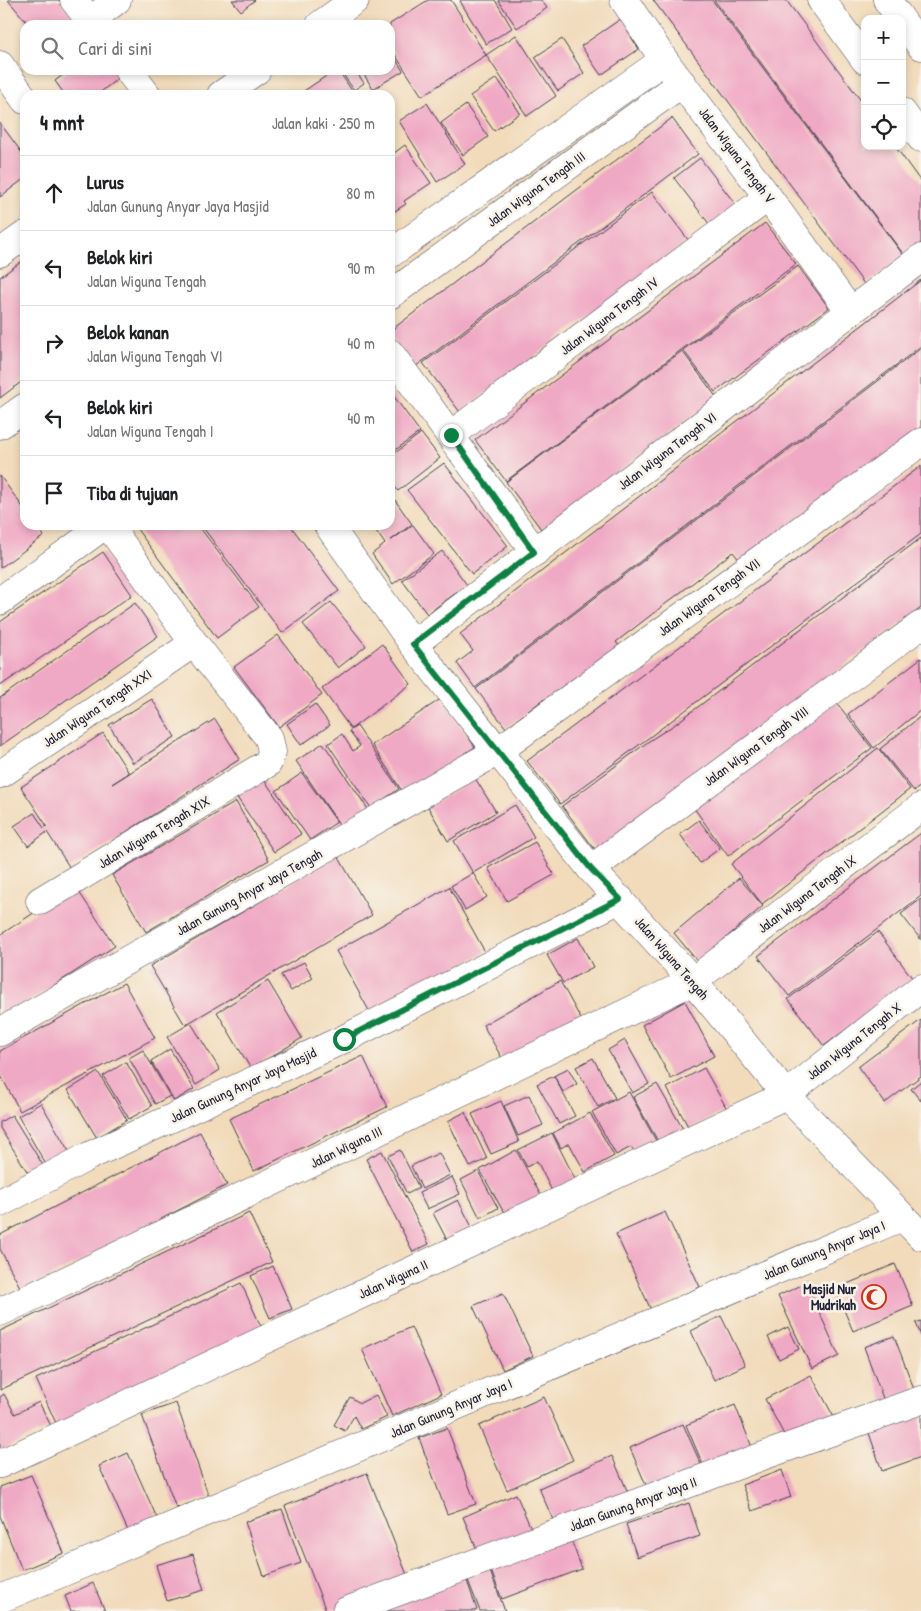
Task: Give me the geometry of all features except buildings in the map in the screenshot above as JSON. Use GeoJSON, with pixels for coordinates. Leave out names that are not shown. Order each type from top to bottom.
{"type":"FeatureCollection","features":[{"type":"Feature","properties":{"kind":"street"},"geometry":{"type":"LineString","coordinates":[[86,15],[117,0]]}},
{"type":"Feature","properties":{"kind":"street"},"geometry":{"type":"LineString","coordinates":[[327,20],[355,0]]}},
{"type":"Feature","properties":{"kind":"street","name":"Jalan Wiguna Tengah V"},"geometry":{"type":"LineString","coordinates":[[624,0],[664,60],[768,197],[850,311]]}},
{"type":"Feature","properties":{"kind":"street"},"geometry":{"type":"LineString","coordinates":[[821,0],[861,55]]}},
{"type":"Feature","properties":{"kind":"street"},"geometry":{"type":"LineString","coordinates":[[887,0],[898,15]]}},
{"type":"Feature","properties":{"kind":"street"},"geometry":{"type":"LineString","coordinates":[[906,26],[921,46]]}},
{"type":"Feature","properties":{"kind":"street"},"geometry":{"type":"LineString","coordinates":[[395,250],[664,60]]}},
{"type":"Feature","properties":{"kind":"street"},"geometry":{"type":"LineString","coordinates":[[0,65],[20,93]]}},
{"type":"Feature","properties":{"kind":"street"},"geometry":{"type":"LineString","coordinates":[[132,75],[143,90]]}},
{"type":"Feature","properties":{"kind":"street"},"geometry":{"type":"LineString","coordinates":[[228,90],[250,75]]}},
{"type":"Feature","properties":{"kind":"street","name":"Jalan Wiguna Tengah III"},"geometry":{"type":"LineString","coordinates":[[395,291],[682,83]]}},
{"type":"Feature","properties":{"kind":"street"},"geometry":{"type":"LineString","coordinates":[[906,117],[921,138]]}},
{"type":"Feature","properties":{"kind":"street","name":"Jalan Wiguna Tengah IV"},"geometry":{"type":"LineString","coordinates":[[451,435],[768,197]]}},
{"type":"Feature","properties":{"kind":"street"},"geometry":{"type":"LineString","coordinates":[[0,252],[20,238]]}},
{"type":"Feature","properties":{"kind":"street","name":"Jalan Wiguna Tengah VI"},"geometry":{"type":"LineString","coordinates":[[413,644],[921,258]]}},
{"type":"Feature","properties":{"kind":"street"},"geometry":{"type":"LineString","coordinates":[[395,360],[534,552]]}},
{"type":"Feature","properties":{"kind":"street"},"geometry":{"type":"LineString","coordinates":[[0,425],[20,411]]}},
{"type":"Feature","properties":{"kind":"street","name":"Jalan Wiguna Tengah VII"},"geometry":{"type":"LineString","coordinates":[[498,751],[921,442]]}},
{"type":"Feature","properties":{"kind":"street"},"geometry":{"type":"LineString","coordinates":[[0,601],[100,530]]}},
{"type":"Feature","properties":{"kind":"street"},"geometry":{"type":"LineString","coordinates":[[111,530],[194,643]]}},
{"type":"Feature","properties":{"kind":"street","name":"Jalan Wiguna Tengah"},"geometry":{"type":"LineString","coordinates":[[332,530],[413,644],[591,869],[693,981],[786,1095],[921,1236]]}},
{"type":"Feature","properties":{"kind":"street","name":"Jalan Wiguna Tengah VIII"},"geometry":{"type":"LineString","coordinates":[[591,869],[921,625]]}},
{"type":"Feature","properties":{"kind":"street","name":"Jalan Wiguna Tengah XIX"},"geometry":{"type":"LineString","coordinates":[[40,901],[268,764],[272,752],[269,738],[194,643]]}},
{"type":"Feature","properties":{"kind":"street","name":"Jalan Wiguna Tengah XXI"},"geometry":{"type":"LineString","coordinates":[[1,774],[194,643]]}},
{"type":"Feature","properties":{"kind":"street","name":"Jalan Gunung Anyar Jaya Tengah"},"geometry":{"type":"LineString","coordinates":[[0,1032],[498,751]]}},
{"type":"Feature","properties":{"kind":"street","name":"Jalan Wiguna Tengah IX"},"geometry":{"type":"LineString","coordinates":[[693,981],[921,807]]}},
{"type":"Feature","properties":{"kind":"street","name":"Jalan Gunung Anyar Jaya Masjid"},"geometry":{"type":"LineString","coordinates":[[0,1203],[89,1156],[344,1039],[620,899]]}},
{"type":"Feature","properties":{"kind":"street","name":"Jalan Wiguna III"},"geometry":{"type":"LineString","coordinates":[[0,1312],[693,981]]}},
{"type":"Feature","properties":{"kind":"street","name":"Jalan Wiguna Tengah X"},"geometry":{"type":"LineString","coordinates":[[786,1095],[921,988]]}},
{"type":"Feature","properties":{"kind":"street","name":"Jalan Wiguna II"},"geometry":{"type":"LineString","coordinates":[[0,1464],[786,1095]]}},
{"type":"Feature","properties":{"kind":"street","name":"Jalan Gunung Anyar Jaya I"},"geometry":{"type":"LineString","coordinates":[[0,1599],[902,1217]]}},
{"type":"Feature","properties":{"kind":"street","name":"Jalan Gunung Anyar Jaya II"},"geometry":{"type":"LineString","coordinates":[[346,1611],[764,1456],[921,1400]]}},
{"type":"Feature","properties":{"kind":"place","name":"Masjid Nur Mudrikah"},"geometry":{"type":"Point","coordinates":[874,1297]}},
{"type":"Feature","properties":{"kind":"route"},"geometry":{"type":"LineString","coordinates":[[344,1039],[620,899],[591,869],[413,644],[534,552],[451,435]]}}]}
